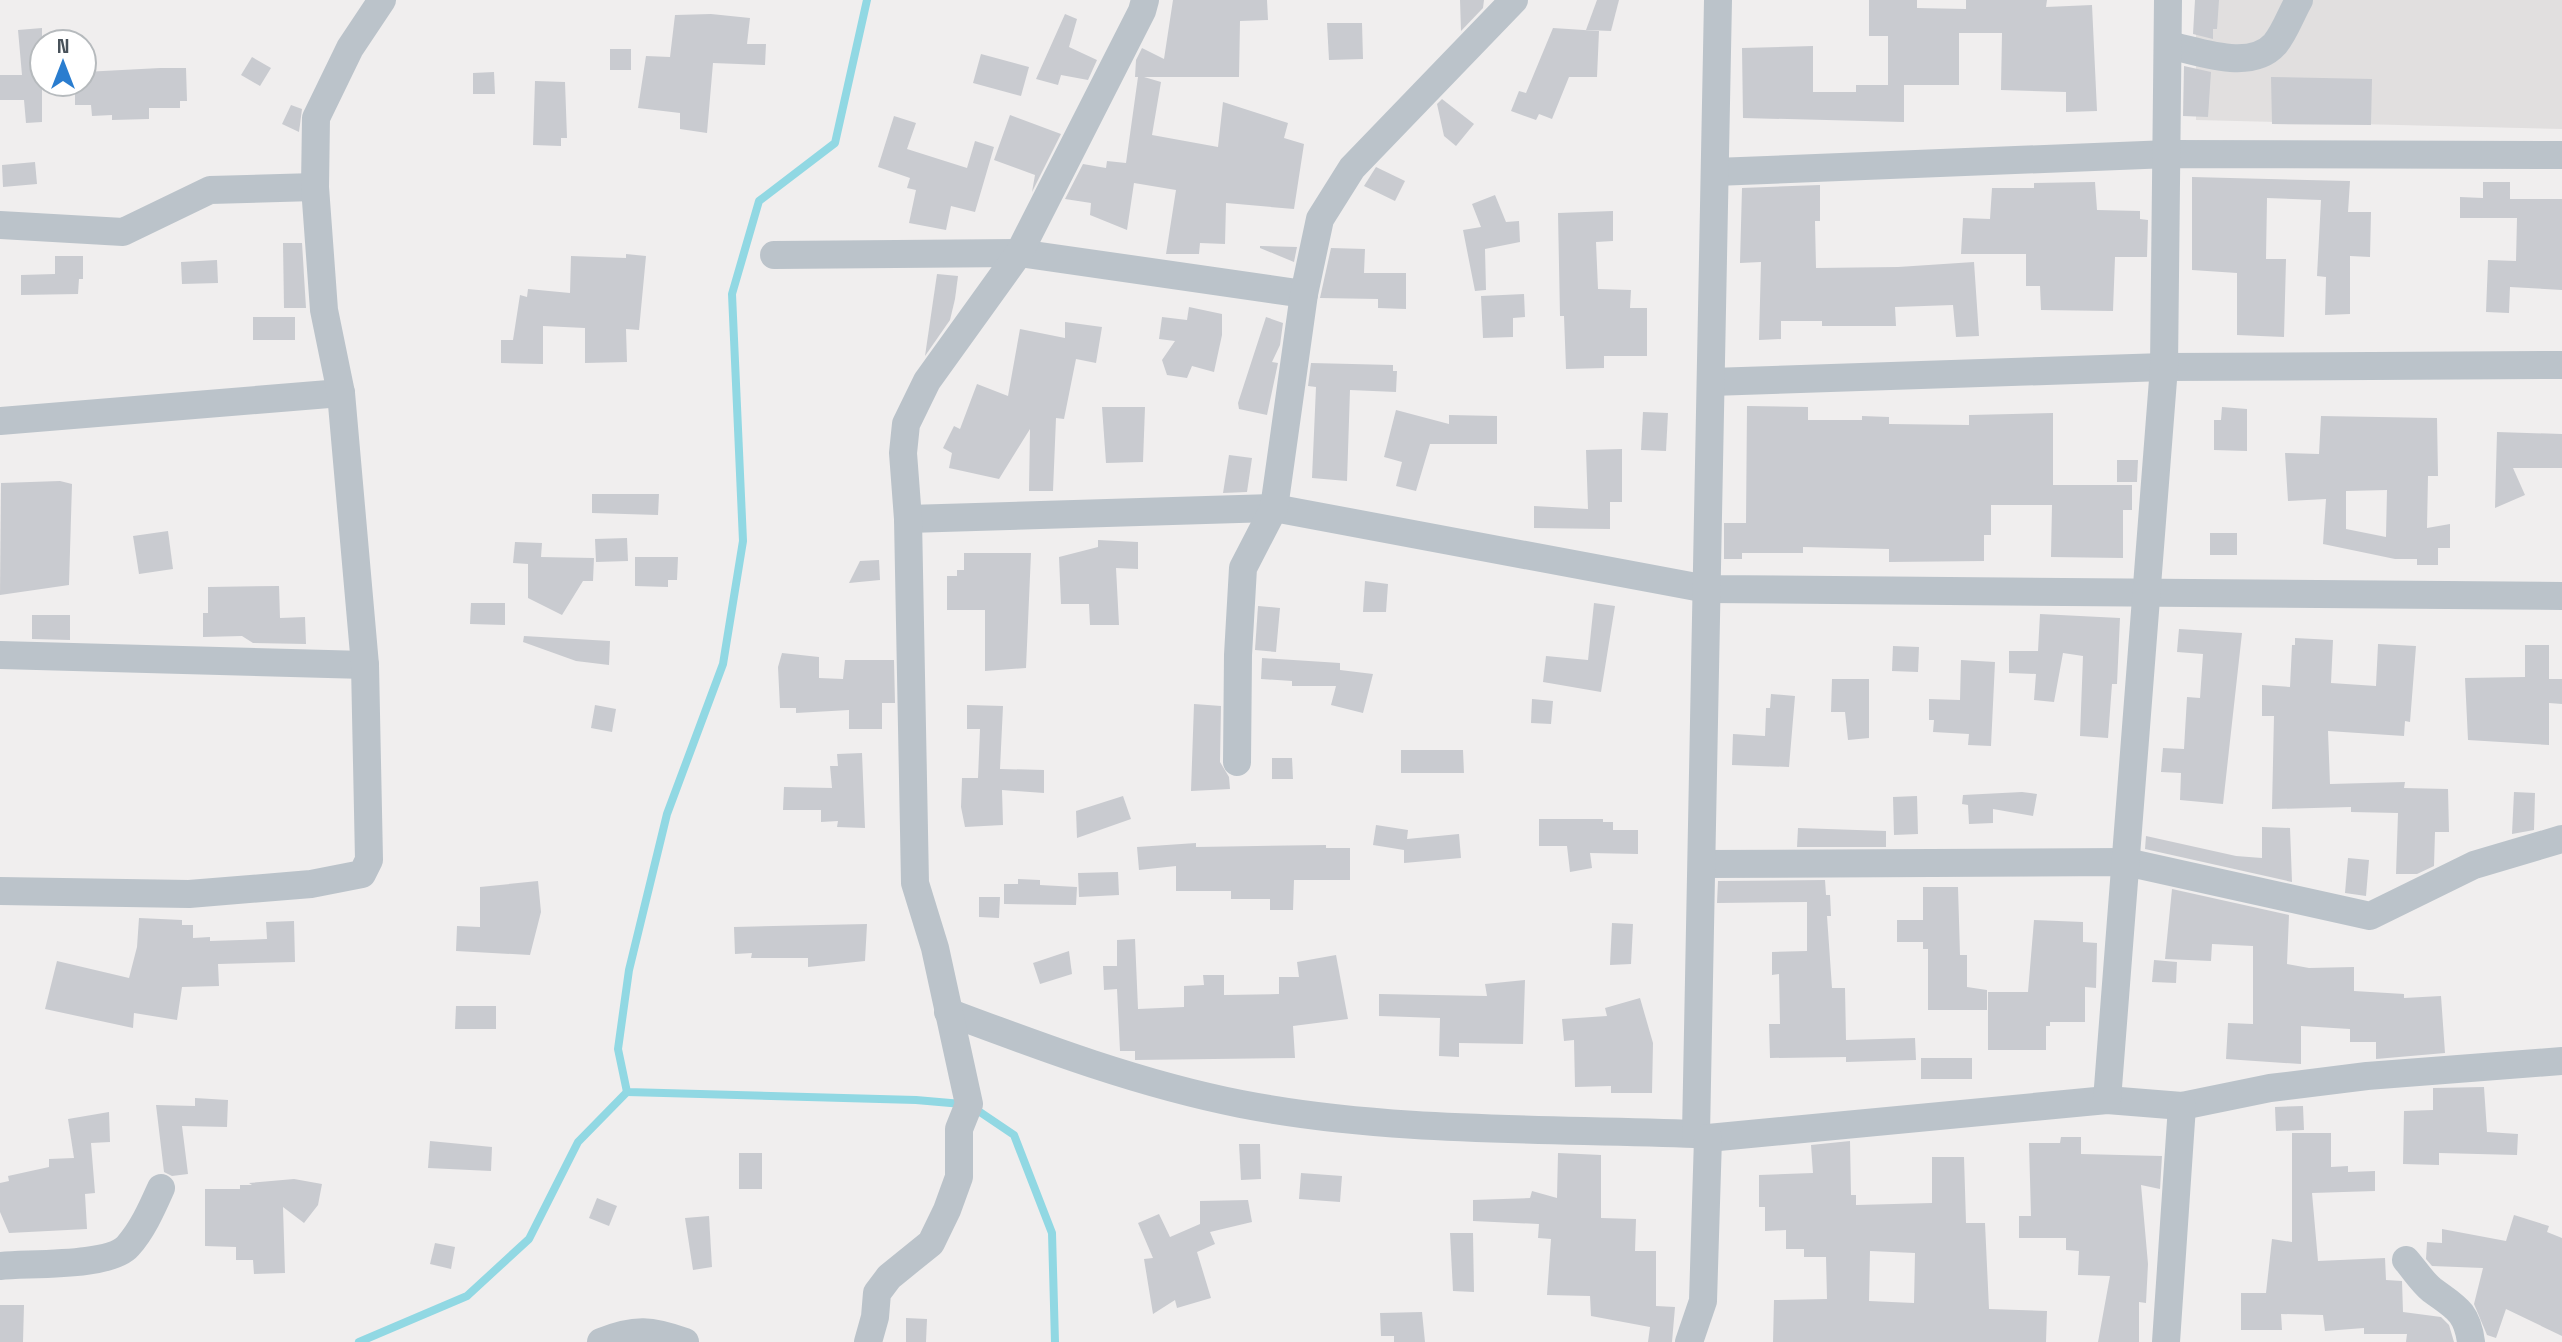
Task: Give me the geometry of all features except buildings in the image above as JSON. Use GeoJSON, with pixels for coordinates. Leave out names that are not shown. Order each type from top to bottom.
{"type":"FeatureCollection","features":[{"type":"Feature","properties":{"kind":"street"},"geometry":{"type":"LineString","coordinates":[[0,891],[189,894],[311,884],[362,874],[369,860],[365,665],[341,393],[324,310],[315,187],[316,118],[350,48],[382,0]]}},
{"type":"Feature","properties":{"kind":"street"},"geometry":{"type":"LineString","coordinates":[[868,1342],[877,1293],[889,1277],[931,1243],[959,1177],[959,1129],[969,1104],[935,948],[915,883],[908,519],[903,453],[906,424],[927,381],[1019,253],[1142,11],[1145,0]]}},
{"type":"Feature","properties":{"kind":"street"},"geometry":{"type":"LineString","coordinates":[[1237,762],[1238,655],[1243,568],[1274,508],[1304,294],[1320,219],[1352,168],[1514,0]]}},
{"type":"Feature","properties":{"kind":"street"},"geometry":{"type":"LineString","coordinates":[[1689,1342],[1703,1301],[1702,864],[1718,0]]}},
{"type":"Feature","properties":{"kind":"street"},"geometry":{"type":"LineString","coordinates":[[2107,1100],[2164,368],[2169,154],[2168,0]]}},
{"type":"Feature","properties":{"kind":"street"},"geometry":{"type":"LineString","coordinates":[[2168,45],[2241,59],[2256,56],[2274,44],[2299,0]]}},
{"type":"Feature","properties":{"kind":"street"},"geometry":{"type":"LineString","coordinates":[[1715,172],[2169,154],[2562,155]]}},
{"type":"Feature","properties":{"kind":"street"},"geometry":{"type":"LineString","coordinates":[[0,225],[123,232],[210,190],[315,187]]}},
{"type":"Feature","properties":{"kind":"street"},"geometry":{"type":"LineString","coordinates":[[775,255],[1019,253],[1304,294]]}},
{"type":"Feature","properties":{"kind":"street"},"geometry":{"type":"LineString","coordinates":[[1711,382],[2164,368],[2562,365]]}},
{"type":"Feature","properties":{"kind":"street"},"geometry":{"type":"LineString","coordinates":[[0,421],[341,393]]}},
{"type":"Feature","properties":{"kind":"street"},"geometry":{"type":"LineString","coordinates":[[908,519],[1274,508],[1707,589],[2562,596]]}},
{"type":"Feature","properties":{"kind":"street"},"geometry":{"type":"LineString","coordinates":[[0,654],[365,665]]}},
{"type":"Feature","properties":{"kind":"street"},"geometry":{"type":"LineString","coordinates":[[1702,864],[2126,862],[2370,916],[2474,865],[2562,839]]}},
{"type":"Feature","properties":{"kind":"street"},"geometry":{"type":"LineString","coordinates":[[948,1012],[1137,1078],[1242,1104],[1365,1122],[1702,1136],[2107,1100],[2182,1106],[2270,1088],[2367,1076],[2562,1061]]}},
{"type":"Feature","properties":{"kind":"street"},"geometry":{"type":"LineString","coordinates":[[2166,1342],[2182,1106]]}},
{"type":"Feature","properties":{"kind":"street"},"geometry":{"type":"LineString","coordinates":[[0,1266],[107,1258],[127,1248],[145,1222],[161,1188]]}},
{"type":"Feature","properties":{"kind":"street"},"geometry":{"type":"LineString","coordinates":[[2406,1259],[2431,1289],[2457,1306],[2469,1328],[2471,1342]]}},
{"type":"Feature","properties":{"kind":"street"},"geometry":{"type":"LineString","coordinates":[[601,1342],[624,1333],[657,1332],[685,1342]]}},
{"type":"Feature","properties":{"kind":"shaded area"},"geometry":{"type":"Polygon","coordinates":[[[2196,0],[2562,0],[2562,129],[2196,120],[2196,0]]]}},
{"type":"Feature","properties":{"kind":"waterway"},"geometry":{"type":"LineString","coordinates":[[867,0],[835,143],[759,201],[732,294],[743,541],[723,664],[667,814],[629,970],[618,1049],[627,1092],[916,1100],[962,1104]]}},
{"type":"Feature","properties":{"kind":"waterway"},"geometry":{"type":"LineString","coordinates":[[359,1342],[467,1296],[529,1239],[578,1142],[627,1092]]}},
{"type":"Feature","properties":{"kind":"waterway"},"geometry":{"type":"LineString","coordinates":[[974,1108],[1014,1135],[1052,1233],[1055,1342]]}}]}
